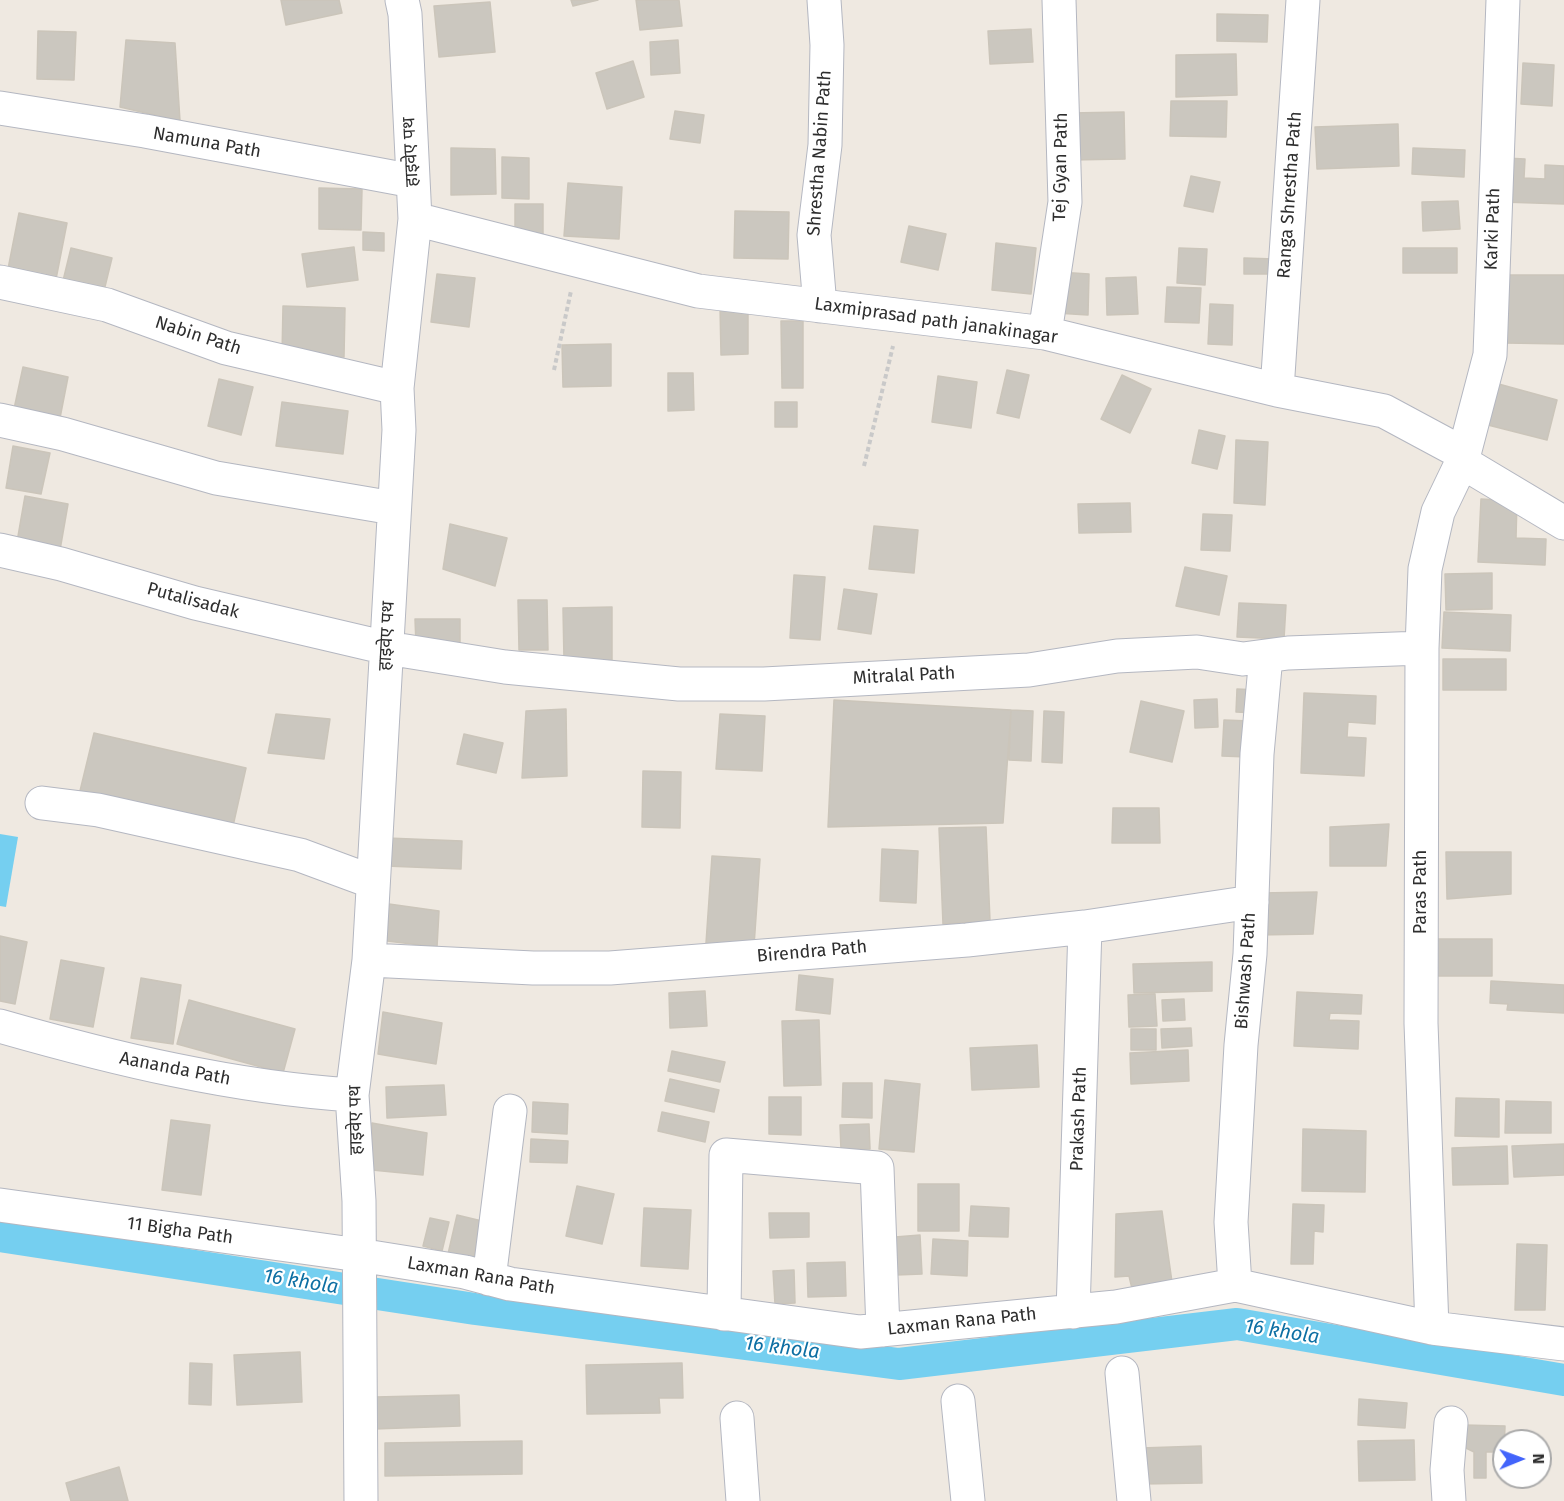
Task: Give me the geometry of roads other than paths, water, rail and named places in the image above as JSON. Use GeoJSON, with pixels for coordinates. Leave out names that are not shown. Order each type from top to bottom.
{"type":"FeatureCollection","features":[{"type":"Feature","properties":{"kind":"street","name":"हाइवेए पथ"},"geometry":{"type":"LineString","coordinates":[[354,1498],[360,1313],[352,1095],[369,960],[399,430],[396,388],[415,219],[405,14],[402,0]]}},
{"type":"Feature","properties":{"kind":"street","name":"Shrestha Nabin Path"},"geometry":{"type":"LineString","coordinates":[[820,306],[814,235],[825,145],[827,45],[824,0]]}},
{"type":"Feature","properties":{"kind":"street","name":"Tej Gyan Path"},"geometry":{"type":"LineString","coordinates":[[1045,333],[1065,202],[1059,0]]}},
{"type":"Feature","properties":{"kind":"street","name":"Ranga Shrestha Path"},"geometry":{"type":"LineString","coordinates":[[1277,390],[1304,0]]}},
{"type":"Feature","properties":{"kind":"street","name":"Karki Path"},"geometry":{"type":"LineString","coordinates":[[1463,458],[1490,355],[1503,0]]}},
{"type":"Feature","properties":{"kind":"street","name":"Namuna Path"},"geometry":{"type":"LineString","coordinates":[[0,108],[145,131],[412,181]]}},
{"type":"Feature","properties":{"kind":"street","name":"Laxmiprasad path janakinagar"},"geometry":{"type":"LineString","coordinates":[[415,219],[698,291],[1045,333],[1277,390],[1384,411],[1463,458],[1564,523]]}},
{"type":"Feature","properties":{"kind":"street","name":"Nabin Path"},"geometry":{"type":"LineString","coordinates":[[0,282],[107,305],[226,348],[396,388]]}},
{"type":"Feature","properties":{"kind":"street"},"geometry":{"type":"LineString","coordinates":[[0,420],[63,434],[216,478],[393,508]]}},
{"type":"Feature","properties":{"kind":"street","name":"Paras Path"},"geometry":{"type":"LineString","coordinates":[[1432,1329],[1421,1023],[1422,648],[1425,568],[1438,512],[1463,458]]}},
{"type":"Feature","properties":{"kind":"street","name":"Putalisadak"},"geometry":{"type":"LineString","coordinates":[[0,550],[61,564],[195,603],[387,648]]}},
{"type":"Feature","properties":{"kind":"street","name":"Mitralal Path"},"geometry":{"type":"LineString","coordinates":[[387,648],[516,668],[679,684],[764,684],[1029,670],[1117,656],[1197,652],[1243,659],[1422,648]]}},
{"type":"Feature","properties":{"kind":"street","name":"Bishwash Path"},"geometry":{"type":"LineString","coordinates":[[1235,1285],[1231,1222],[1252,902],[1257,754],[1266,656]]}},
{"type":"Feature","properties":{"kind":"street"},"geometry":{"type":"LineString","coordinates":[[42,803],[98,810],[300,855],[373,882]]}},
{"type":"Feature","properties":{"kind":"street","name":"Birendra Path"},"geometry":{"type":"LineString","coordinates":[[369,960],[610,968],[967,940],[1086,927],[1252,902]]}},
{"type":"Feature","properties":{"kind":"street","name":"Prakash Path"},"geometry":{"type":"LineString","coordinates":[[1073,1312],[1086,927]]}},
{"type":"Feature","properties":{"kind":"street","name":"Aananda Path"},"geometry":{"type":"LineString","coordinates":[[0,1026],[116,1059],[293,1091],[352,1095]]}},
{"type":"Feature","properties":{"kind":"street"},"geometry":{"type":"LineString","coordinates":[[489,1279],[510,1111]]}},
{"type":"Feature","properties":{"kind":"street"},"geometry":{"type":"LineString","coordinates":[[724,1314],[726,1155],[877,1168],[883,1330]]}},
{"type":"Feature","properties":{"kind":"street","name":"11 Bigha Path"},"geometry":{"type":"LineString","coordinates":[[0,1205],[359,1264]]}},
{"type":"Feature","properties":{"kind":"street","name":"Laxman Rana Path"},"geometry":{"type":"LineString","coordinates":[[359,1264],[489,1279],[860,1332],[1116,1307],[1235,1285],[1432,1329],[1564,1344]]}},
{"type":"Feature","properties":{"kind":"street"},"geometry":{"type":"LineString","coordinates":[[1122,1373],[1134,1501]]}},
{"type":"Feature","properties":{"kind":"street"},"geometry":{"type":"LineString","coordinates":[[958,1401],[968,1501]]}},
{"type":"Feature","properties":{"kind":"street"},"geometry":{"type":"LineString","coordinates":[[737,1418],[743,1501]]}},
{"type":"Feature","properties":{"kind":"street"},"geometry":{"type":"LineString","coordinates":[[1449,1501],[1447,1470],[1451,1423]]}},
{"type":"Feature","properties":{"kind":"water"},"geometry":{"type":"Polygon","coordinates":[[[0,834],[18,837],[6,907],[0,906],[0,834]]]}},
{"type":"Feature","properties":{"kind":"waterway","name":"16 khola"},"geometry":{"type":"LineString","coordinates":[[0,1236],[475,1309],[899,1364],[1237,1324],[1564,1380]]}}]}
